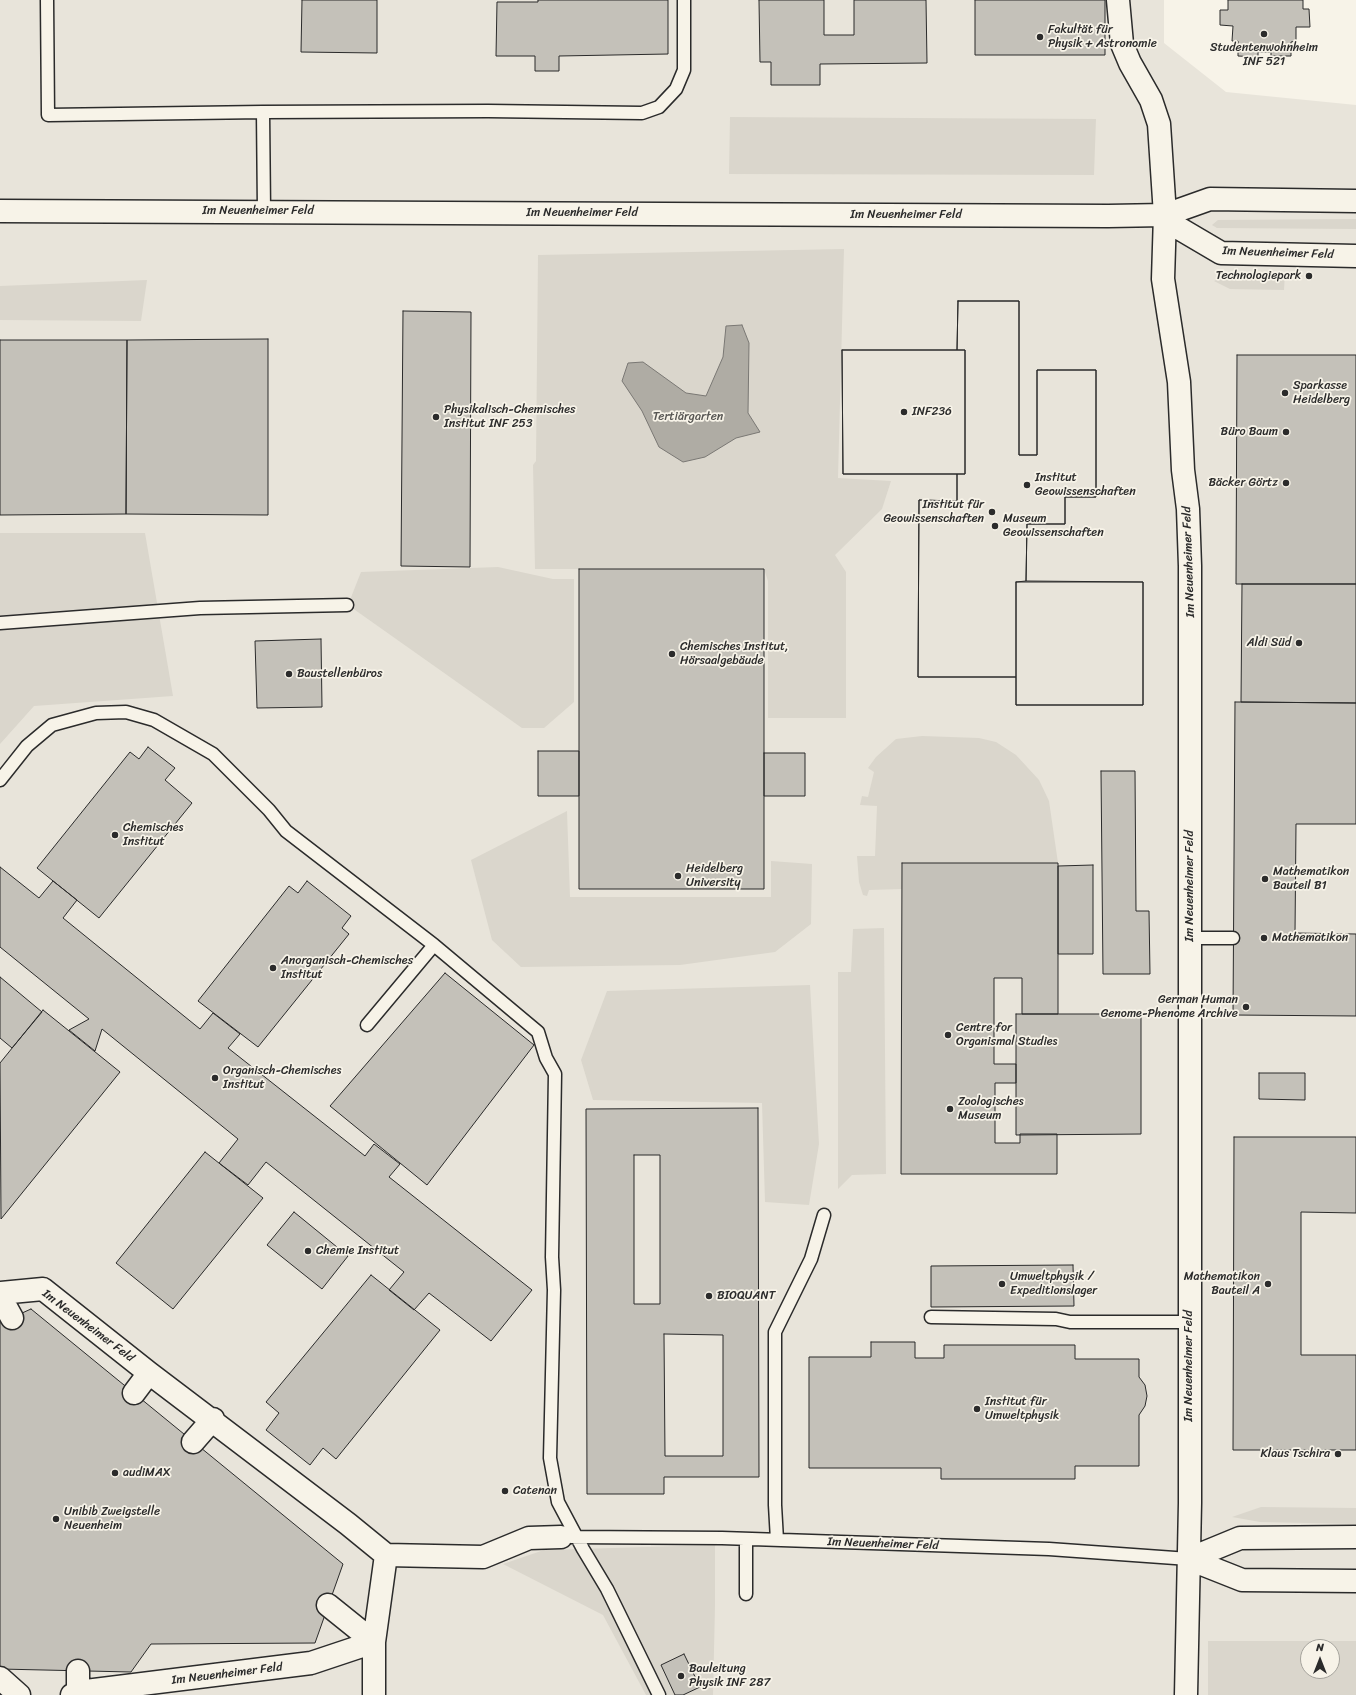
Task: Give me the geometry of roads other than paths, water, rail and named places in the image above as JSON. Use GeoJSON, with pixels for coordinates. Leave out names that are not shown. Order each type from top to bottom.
{"type":"FeatureCollection","features":[{"type":"Feature","properties":{"kind":"street","name":"Im Neuenheimer Feld"},"geometry":{"type":"LineString","coordinates":[[1118,0],[1122,44],[1130,63],[1151,100],[1159,124],[1165,215],[1163,280],[1179,382],[1183,470],[1188,509],[1190,566],[1189,1559],[1186,1695]]}},
{"type":"Feature","properties":{"kind":"street","name":"Im Neuenheimer Feld"},"geometry":{"type":"LineString","coordinates":[[0,211],[1165,215],[1210,199],[1356,201]]}},
{"type":"Feature","properties":{"kind":"street","name":"Im Neuenheimer Feld"},"geometry":{"type":"LineString","coordinates":[[1165,215],[1170,223],[1221,253],[1356,256]]}},
{"type":"Feature","properties":{"kind":"street","name":"Im Neuenheimer Feld"},"geometry":{"type":"LineString","coordinates":[[0,1293],[43,1289],[149,1373],[213,1420],[386,1555],[482,1557],[529,1538],[568,1537]]}},
{"type":"Feature","properties":{"kind":"street"},"geometry":{"type":"LineString","coordinates":[[0,1296],[12,1318]]}},
{"type":"Feature","properties":{"kind":"street"},"geometry":{"type":"LineString","coordinates":[[134,1393],[149,1373]]}},
{"type":"Feature","properties":{"kind":"street"},"geometry":{"type":"LineString","coordinates":[[193,1442],[213,1420]]}},
{"type":"Feature","properties":{"kind":"street","name":"Im Neuenheimer Feld"},"geometry":{"type":"LineString","coordinates":[[1189,1559],[1240,1538],[1356,1537]]}},
{"type":"Feature","properties":{"kind":"street"},"geometry":{"type":"LineString","coordinates":[[374,1695],[374,1642],[386,1555]]}},
{"type":"Feature","properties":{"kind":"street","name":"Im Neuenheimer Feld"},"geometry":{"type":"LineString","coordinates":[[1189,1559],[1242,1580],[1356,1581]]}},
{"type":"Feature","properties":{"kind":"street"},"geometry":{"type":"LineString","coordinates":[[328,1605],[374,1642]]}},
{"type":"Feature","properties":{"kind":"street","name":"Im Neuenheimer Feld"},"geometry":{"type":"LineString","coordinates":[[76,1686],[311,1663],[374,1642]]}},
{"type":"Feature","properties":{"kind":"street"},"geometry":{"type":"LineString","coordinates":[[0,1678],[20,1695]]}},
{"type":"Feature","properties":{"kind":"lane"},"geometry":{"type":"LineString","coordinates":[[47,0],[48,115],[488,111],[642,113],[659,107],[676,88],[684,70],[684,0]]}},
{"type":"Feature","properties":{"kind":"lane"},"geometry":{"type":"LineString","coordinates":[[263,112],[264,211]]}},
{"type":"Feature","properties":{"kind":"lane"},"geometry":{"type":"LineString","coordinates":[[0,623],[200,608],[348,605]]}},
{"type":"Feature","properties":{"kind":"lane"},"geometry":{"type":"LineString","coordinates":[[0,780],[27,746],[52,725],[96,713],[126,712],[154,720],[213,754],[269,810],[286,831],[434,945],[538,1032],[546,1058],[555,1074],[552,1257],[554,1290],[550,1458],[558,1502],[568,1537],[607,1589],[659,1695]]}},
{"type":"Feature","properties":{"kind":"lane"},"geometry":{"type":"LineString","coordinates":[[1190,938],[1234,938]]}},
{"type":"Feature","properties":{"kind":"lane"},"geometry":{"type":"LineString","coordinates":[[367,1025],[434,945]]}},
{"type":"Feature","properties":{"kind":"lane"},"geometry":{"type":"LineString","coordinates":[[777,1540],[775,1505],[775,1332],[811,1259],[824,1214]]}},
{"type":"Feature","properties":{"kind":"lane"},"geometry":{"type":"LineString","coordinates":[[931,1318],[1056,1319],[1070,1322],[1189,1322]]}},
{"type":"Feature","properties":{"kind":"lane","name":"Im Neuenheimer Feld"},"geometry":{"type":"LineString","coordinates":[[568,1537],[746,1539],[1049,1549],[1189,1559]]}},
{"type":"Feature","properties":{"kind":"lane"},"geometry":{"type":"LineString","coordinates":[[746,1539],[746,1594]]}},
{"type":"Feature","properties":{"kind":"place","name":"Studentenwohnheim INF 521"},"geometry":{"type":"Point","coordinates":[1264,34]}},
{"type":"Feature","properties":{"kind":"place","name":"Fakultät für Physik + Astronomie"},"geometry":{"type":"Point","coordinates":[1040,37]}},
{"type":"Feature","properties":{"kind":"place","name":"Technologiepark"},"geometry":{"type":"Point","coordinates":[1309,276]}},
{"type":"Feature","properties":{"kind":"place","name":"Sparkasse Heidelberg"},"geometry":{"type":"Point","coordinates":[1285,393]}},
{"type":"Feature","properties":{"kind":"place","name":"INF236"},"geometry":{"type":"Point","coordinates":[904,412]}},
{"type":"Feature","properties":{"kind":"place","name":"Physikalisch-Chemisches Institut INF 253"},"geometry":{"type":"Point","coordinates":[436,417]}},
{"type":"Feature","properties":{"kind":"place","name":"Büro Baum"},"geometry":{"type":"Point","coordinates":[1286,432]}},
{"type":"Feature","properties":{"kind":"place","name":"Bäcker Görtz"},"geometry":{"type":"Point","coordinates":[1286,483]}},
{"type":"Feature","properties":{"kind":"place","name":"Institut Geowissenschaften"},"geometry":{"type":"Point","coordinates":[1027,485]}},
{"type":"Feature","properties":{"kind":"place","name":"Institut für Geowissenschaften"},"geometry":{"type":"Point","coordinates":[992,512]}},
{"type":"Feature","properties":{"kind":"place","name":"Museum Geowissenschaften"},"geometry":{"type":"Point","coordinates":[995,526]}},
{"type":"Feature","properties":{"kind":"place","name":"Aldi Süd"},"geometry":{"type":"Point","coordinates":[1299,643]}},
{"type":"Feature","properties":{"kind":"place","name":"Chemisches Institut, Hörsaalgebäude"},"geometry":{"type":"Point","coordinates":[672,654]}},
{"type":"Feature","properties":{"kind":"place","name":"Baustellenbüros"},"geometry":{"type":"Point","coordinates":[289,674]}},
{"type":"Feature","properties":{"kind":"place","name":"Chemisches Institut"},"geometry":{"type":"Point","coordinates":[115,835]}},
{"type":"Feature","properties":{"kind":"place","name":"Heidelberg University"},"geometry":{"type":"Point","coordinates":[678,876]}},
{"type":"Feature","properties":{"kind":"place","name":"Mathematikon Bauteil B1"},"geometry":{"type":"Point","coordinates":[1265,879]}},
{"type":"Feature","properties":{"kind":"place","name":"Mathematikon"},"geometry":{"type":"Point","coordinates":[1264,938]}},
{"type":"Feature","properties":{"kind":"place","name":"Anorganisch-Chemisches Institut"},"geometry":{"type":"Point","coordinates":[273,968]}},
{"type":"Feature","properties":{"kind":"place","name":"German Human Genome-Phenome Archive"},"geometry":{"type":"Point","coordinates":[1246,1007]}},
{"type":"Feature","properties":{"kind":"place","name":"Centre for Organismal Studies"},"geometry":{"type":"Point","coordinates":[948,1035]}},
{"type":"Feature","properties":{"kind":"place","name":"Organisch-Chemisches Institut"},"geometry":{"type":"Point","coordinates":[215,1078]}},
{"type":"Feature","properties":{"kind":"place","name":"Zoologisches Museum"},"geometry":{"type":"Point","coordinates":[950,1109]}},
{"type":"Feature","properties":{"kind":"place","name":"Chemie Institut"},"geometry":{"type":"Point","coordinates":[308,1251]}},
{"type":"Feature","properties":{"kind":"place","name":"Umweltphysik / Expeditionslager"},"geometry":{"type":"Point","coordinates":[1002,1284]}},
{"type":"Feature","properties":{"kind":"place","name":"Mathematikon Bauteil A"},"geometry":{"type":"Point","coordinates":[1268,1284]}},
{"type":"Feature","properties":{"kind":"place","name":"BIOQUANT"},"geometry":{"type":"Point","coordinates":[709,1296]}},
{"type":"Feature","properties":{"kind":"place","name":"Institut für Umweltphysik"},"geometry":{"type":"Point","coordinates":[977,1409]}},
{"type":"Feature","properties":{"kind":"place","name":"Klaus Tschira"},"geometry":{"type":"Point","coordinates":[1338,1454]}},
{"type":"Feature","properties":{"kind":"place","name":"audiMAX"},"geometry":{"type":"Point","coordinates":[115,1473]}},
{"type":"Feature","properties":{"kind":"place","name":"Catenan"},"geometry":{"type":"Point","coordinates":[505,1491]}},
{"type":"Feature","properties":{"kind":"place","name":"Unibib Zweigstelle Neuenheim"},"geometry":{"type":"Point","coordinates":[56,1519]}},
{"type":"Feature","properties":{"kind":"place","name":"Bauleitung Physik INF 287"},"geometry":{"type":"Point","coordinates":[681,1676]}},
{"type":"Feature","properties":{"kind":"park label","name":"Tertiärgarten"},"geometry":{"type":"Point","coordinates":[688,417]}}]}
